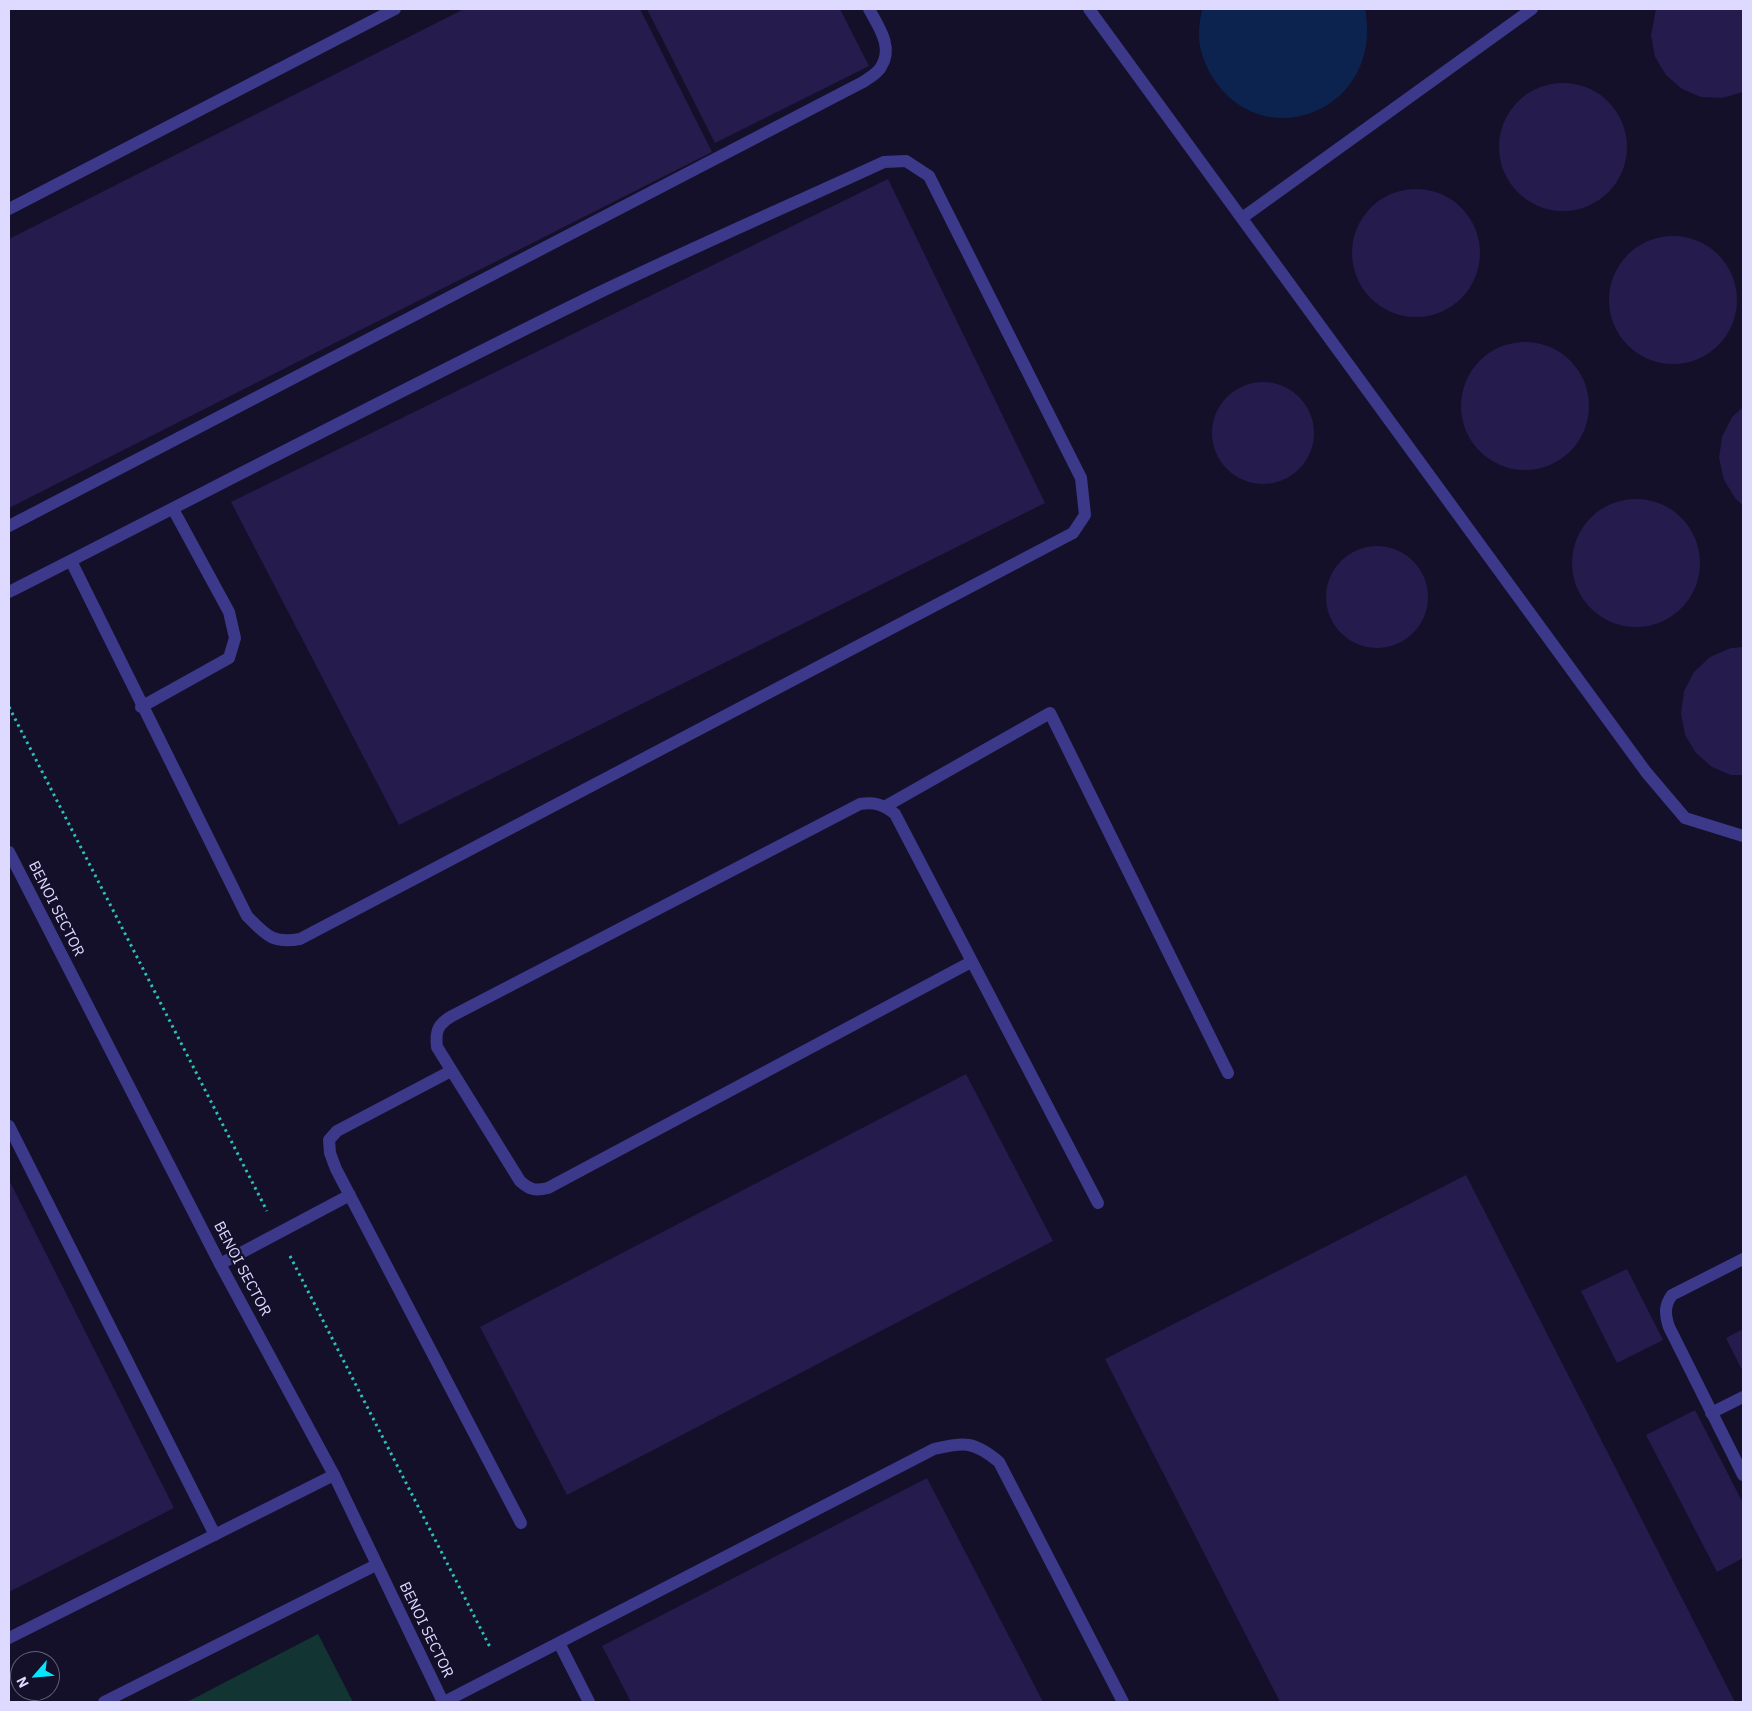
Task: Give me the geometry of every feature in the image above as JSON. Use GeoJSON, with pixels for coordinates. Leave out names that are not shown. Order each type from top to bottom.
{"type":"FeatureCollection","features":[{"type":"Feature","properties":{"kind":"street"},"geometry":{"type":"LineString","coordinates":[[9,209],[395,9]]}},
{"type":"Feature","properties":{"kind":"street"},"geometry":{"type":"LineString","coordinates":[[9,526],[863,82],[881,68],[887,52],[884,37],[869,9]]}},
{"type":"Feature","properties":{"kind":"street"},"geometry":{"type":"LineString","coordinates":[[1089,9],[1646,772],[1685,818],[1743,836]]}},
{"type":"Feature","properties":{"kind":"street"},"geometry":{"type":"LineString","coordinates":[[1242,218],[1532,9]]}},
{"type":"Feature","properties":{"kind":"street"},"geometry":{"type":"LineString","coordinates":[[9,592],[591,297],[884,162],[906,161],[929,176],[1081,478],[1085,515],[1073,533],[300,939],[282,942],[263,933],[246,916],[141,707],[71,561]]}},
{"type":"Feature","properties":{"kind":"street"},"geometry":{"type":"LineString","coordinates":[[141,707],[229,658],[235,638],[230,612],[173,509]]}},
{"type":"Feature","properties":{"kind":"street"},"geometry":{"type":"LineString","coordinates":[[886,806],[1050,713],[1228,1074]]}},
{"type":"Feature","properties":{"kind":"street"},"geometry":{"type":"LineString","coordinates":[[972,962],[548,1188],[537,1190],[529,1189],[520,1181],[451,1072],[437,1047],[435,1034],[440,1022],[860,804],[872,802],[886,806],[895,814],[1098,1203]]}},
{"type":"Feature","properties":{"kind":"street","name":"BENOI SECTOR"},"geometry":{"type":"LineString","coordinates":[[9,852],[220,1264],[334,1475],[444,1702]]}},
{"type":"Feature","properties":{"kind":"street"},"geometry":{"type":"LineString","coordinates":[[451,1072],[338,1131],[329,1140],[330,1153],[336,1169],[521,1523]]}},
{"type":"Feature","properties":{"kind":"street"},"geometry":{"type":"LineString","coordinates":[[9,1126],[215,1535]]}},
{"type":"Feature","properties":{"kind":"street"},"geometry":{"type":"LineString","coordinates":[[220,1264],[350,1195]]}},
{"type":"Feature","properties":{"kind":"street"},"geometry":{"type":"LineString","coordinates":[[1743,1259],[1685,1287],[1672,1295],[1666,1303],[1666,1318],[1669,1327],[1743,1475]]}},
{"type":"Feature","properties":{"kind":"street"},"geometry":{"type":"LineString","coordinates":[[1712,1413],[1743,1397]]}},
{"type":"Feature","properties":{"kind":"street"},"geometry":{"type":"LineString","coordinates":[[444,1702],[934,1448],[958,1443],[982,1448],[999,1462],[1123,1702]]}},
{"type":"Feature","properties":{"kind":"street"},"geometry":{"type":"LineString","coordinates":[[9,1638],[334,1475]]}},
{"type":"Feature","properties":{"kind":"street"},"geometry":{"type":"LineString","coordinates":[[104,1702],[376,1565]]}},
{"type":"Feature","properties":{"kind":"street"},"geometry":{"type":"LineString","coordinates":[[559,1643],[589,1702]]}},
{"type":"Feature","properties":{"kind":"path"},"geometry":{"type":"LineString","coordinates":[[9,707],[503,1672]]}},
{"type":"Feature","properties":{"kind":"green space"},"geometry":{"type":"Polygon","coordinates":[[[318,1634],[353,1702],[187,1702],[318,1634]]]}},
{"type":"Feature","properties":{"kind":"water"},"geometry":{"type":"Polygon","coordinates":[[[1202,9],[1365,9],[1366,45],[1356,75],[1337,98],[1312,112],[1285,118],[1256,113],[1230,98],[1209,71],[1199,41],[1202,9]]]}},
{"type":"Feature","properties":{"kind":"building"},"geometry":{"type":"Polygon","coordinates":[[[464,9],[640,9],[712,152],[9,508],[9,239],[464,9]]]}},
{"type":"Feature","properties":{"kind":"building"},"geometry":{"type":"Polygon","coordinates":[[[647,9],[840,9],[869,66],[715,143],[647,9]]]}},
{"type":"Feature","properties":{"kind":"building"},"geometry":{"type":"Polygon","coordinates":[[[1656,9],[1743,9],[1743,92],[1722,98],[1701,97],[1682,89],[1666,75],[1655,57],[1651,35],[1656,9]]]}},
{"type":"Feature","properties":{"kind":"building"},"geometry":{"type":"Polygon","coordinates":[[[1563,83],[1576,84],[1588,88],[1608,102],[1622,122],[1626,134],[1626,160],[1622,172],[1608,192],[1588,206],[1576,210],[1563,211],[1550,210],[1538,206],[1518,192],[1504,172],[1500,160],[1499,147],[1500,134],[1504,122],[1518,102],[1538,88],[1550,84],[1563,83]]]}},
{"type":"Feature","properties":{"kind":"building"},"geometry":{"type":"Polygon","coordinates":[[[888,179],[1045,503],[399,825],[231,502],[888,179]]]}},
{"type":"Feature","properties":{"kind":"building"},"geometry":{"type":"Polygon","coordinates":[[[1416,189],[1429,190],[1441,194],[1461,208],[1475,228],[1479,240],[1479,266],[1475,278],[1461,298],[1441,312],[1429,316],[1416,317],[1403,316],[1391,312],[1371,298],[1357,278],[1353,266],[1352,253],[1353,240],[1357,228],[1371,208],[1391,194],[1403,190],[1416,189]]]}},
{"type":"Feature","properties":{"kind":"building"},"geometry":{"type":"Polygon","coordinates":[[[1673,236],[1686,237],[1698,241],[1718,255],[1732,275],[1736,287],[1736,313],[1732,325],[1718,345],[1698,359],[1686,363],[1673,364],[1660,363],[1648,359],[1628,345],[1614,325],[1610,313],[1609,300],[1610,287],[1614,275],[1628,255],[1648,241],[1660,237],[1673,236]]]}},
{"type":"Feature","properties":{"kind":"building"},"geometry":{"type":"Polygon","coordinates":[[[1525,342],[1538,343],[1550,347],[1570,361],[1584,381],[1588,393],[1588,419],[1584,431],[1570,451],[1550,465],[1538,469],[1525,470],[1512,469],[1500,465],[1480,451],[1466,431],[1462,419],[1461,406],[1462,393],[1466,381],[1480,361],[1500,347],[1512,343],[1525,342]]]}},
{"type":"Feature","properties":{"kind":"building"},"geometry":{"type":"Polygon","coordinates":[[[1263,382],[1283,385],[1292,390],[1306,404],[1311,413],[1314,433],[1311,453],[1306,462],[1292,476],[1283,481],[1263,484],[1243,481],[1234,476],[1220,462],[1215,453],[1212,433],[1215,413],[1220,404],[1234,390],[1243,385],[1263,382]]]}},
{"type":"Feature","properties":{"kind":"building"},"geometry":{"type":"Polygon","coordinates":[[[1743,407],[1743,506],[1735,498],[1724,480],[1719,458],[1722,437],[1732,417],[1743,407]]]}},
{"type":"Feature","properties":{"kind":"building"},"geometry":{"type":"Polygon","coordinates":[[[1636,499],[1649,500],[1661,504],[1681,518],[1695,538],[1699,550],[1699,576],[1695,588],[1681,608],[1661,622],[1649,626],[1636,627],[1623,626],[1611,622],[1591,608],[1577,588],[1573,576],[1572,563],[1573,550],[1577,538],[1591,518],[1611,504],[1623,500],[1636,499]]]}},
{"type":"Feature","properties":{"kind":"building"},"geometry":{"type":"Polygon","coordinates":[[[1377,546],[1397,549],[1406,554],[1420,568],[1425,577],[1428,597],[1425,617],[1420,626],[1406,640],[1397,645],[1377,648],[1357,645],[1348,640],[1334,626],[1329,617],[1326,597],[1329,577],[1334,568],[1348,554],[1357,549],[1377,546]]]}},
{"type":"Feature","properties":{"kind":"building"},"geometry":{"type":"Polygon","coordinates":[[[1743,647],[1743,775],[1731,775],[1712,767],[1696,753],[1685,735],[1681,713],[1684,691],[1694,672],[1710,657],[1731,648],[1743,647]]]}},
{"type":"Feature","properties":{"kind":"building"},"geometry":{"type":"Polygon","coordinates":[[[966,1074],[1053,1241],[567,1495],[480,1327],[966,1074]]]}},
{"type":"Feature","properties":{"kind":"building"},"geometry":{"type":"Polygon","coordinates":[[[1466,1175],[1735,1702],[1280,1702],[1105,1359],[1466,1175]]]}},
{"type":"Feature","properties":{"kind":"building"},"geometry":{"type":"Polygon","coordinates":[[[9,1180],[174,1508],[9,1592],[9,1180]]]}},
{"type":"Feature","properties":{"kind":"building"},"geometry":{"type":"Polygon","coordinates":[[[1627,1269],[1663,1340],[1617,1363],[1581,1291],[1627,1269]]]}},
{"type":"Feature","properties":{"kind":"building"},"geometry":{"type":"Polygon","coordinates":[[[1743,1329],[1743,1372],[1726,1338],[1743,1329]]]}},
{"type":"Feature","properties":{"kind":"building"},"geometry":{"type":"Polygon","coordinates":[[[1695,1410],[1743,1503],[1743,1558],[1717,1572],[1646,1435],[1695,1410]]]}},
{"type":"Feature","properties":{"kind":"building"},"geometry":{"type":"Polygon","coordinates":[[[927,1478],[1043,1702],[631,1702],[602,1646],[927,1478]]]}}]}
